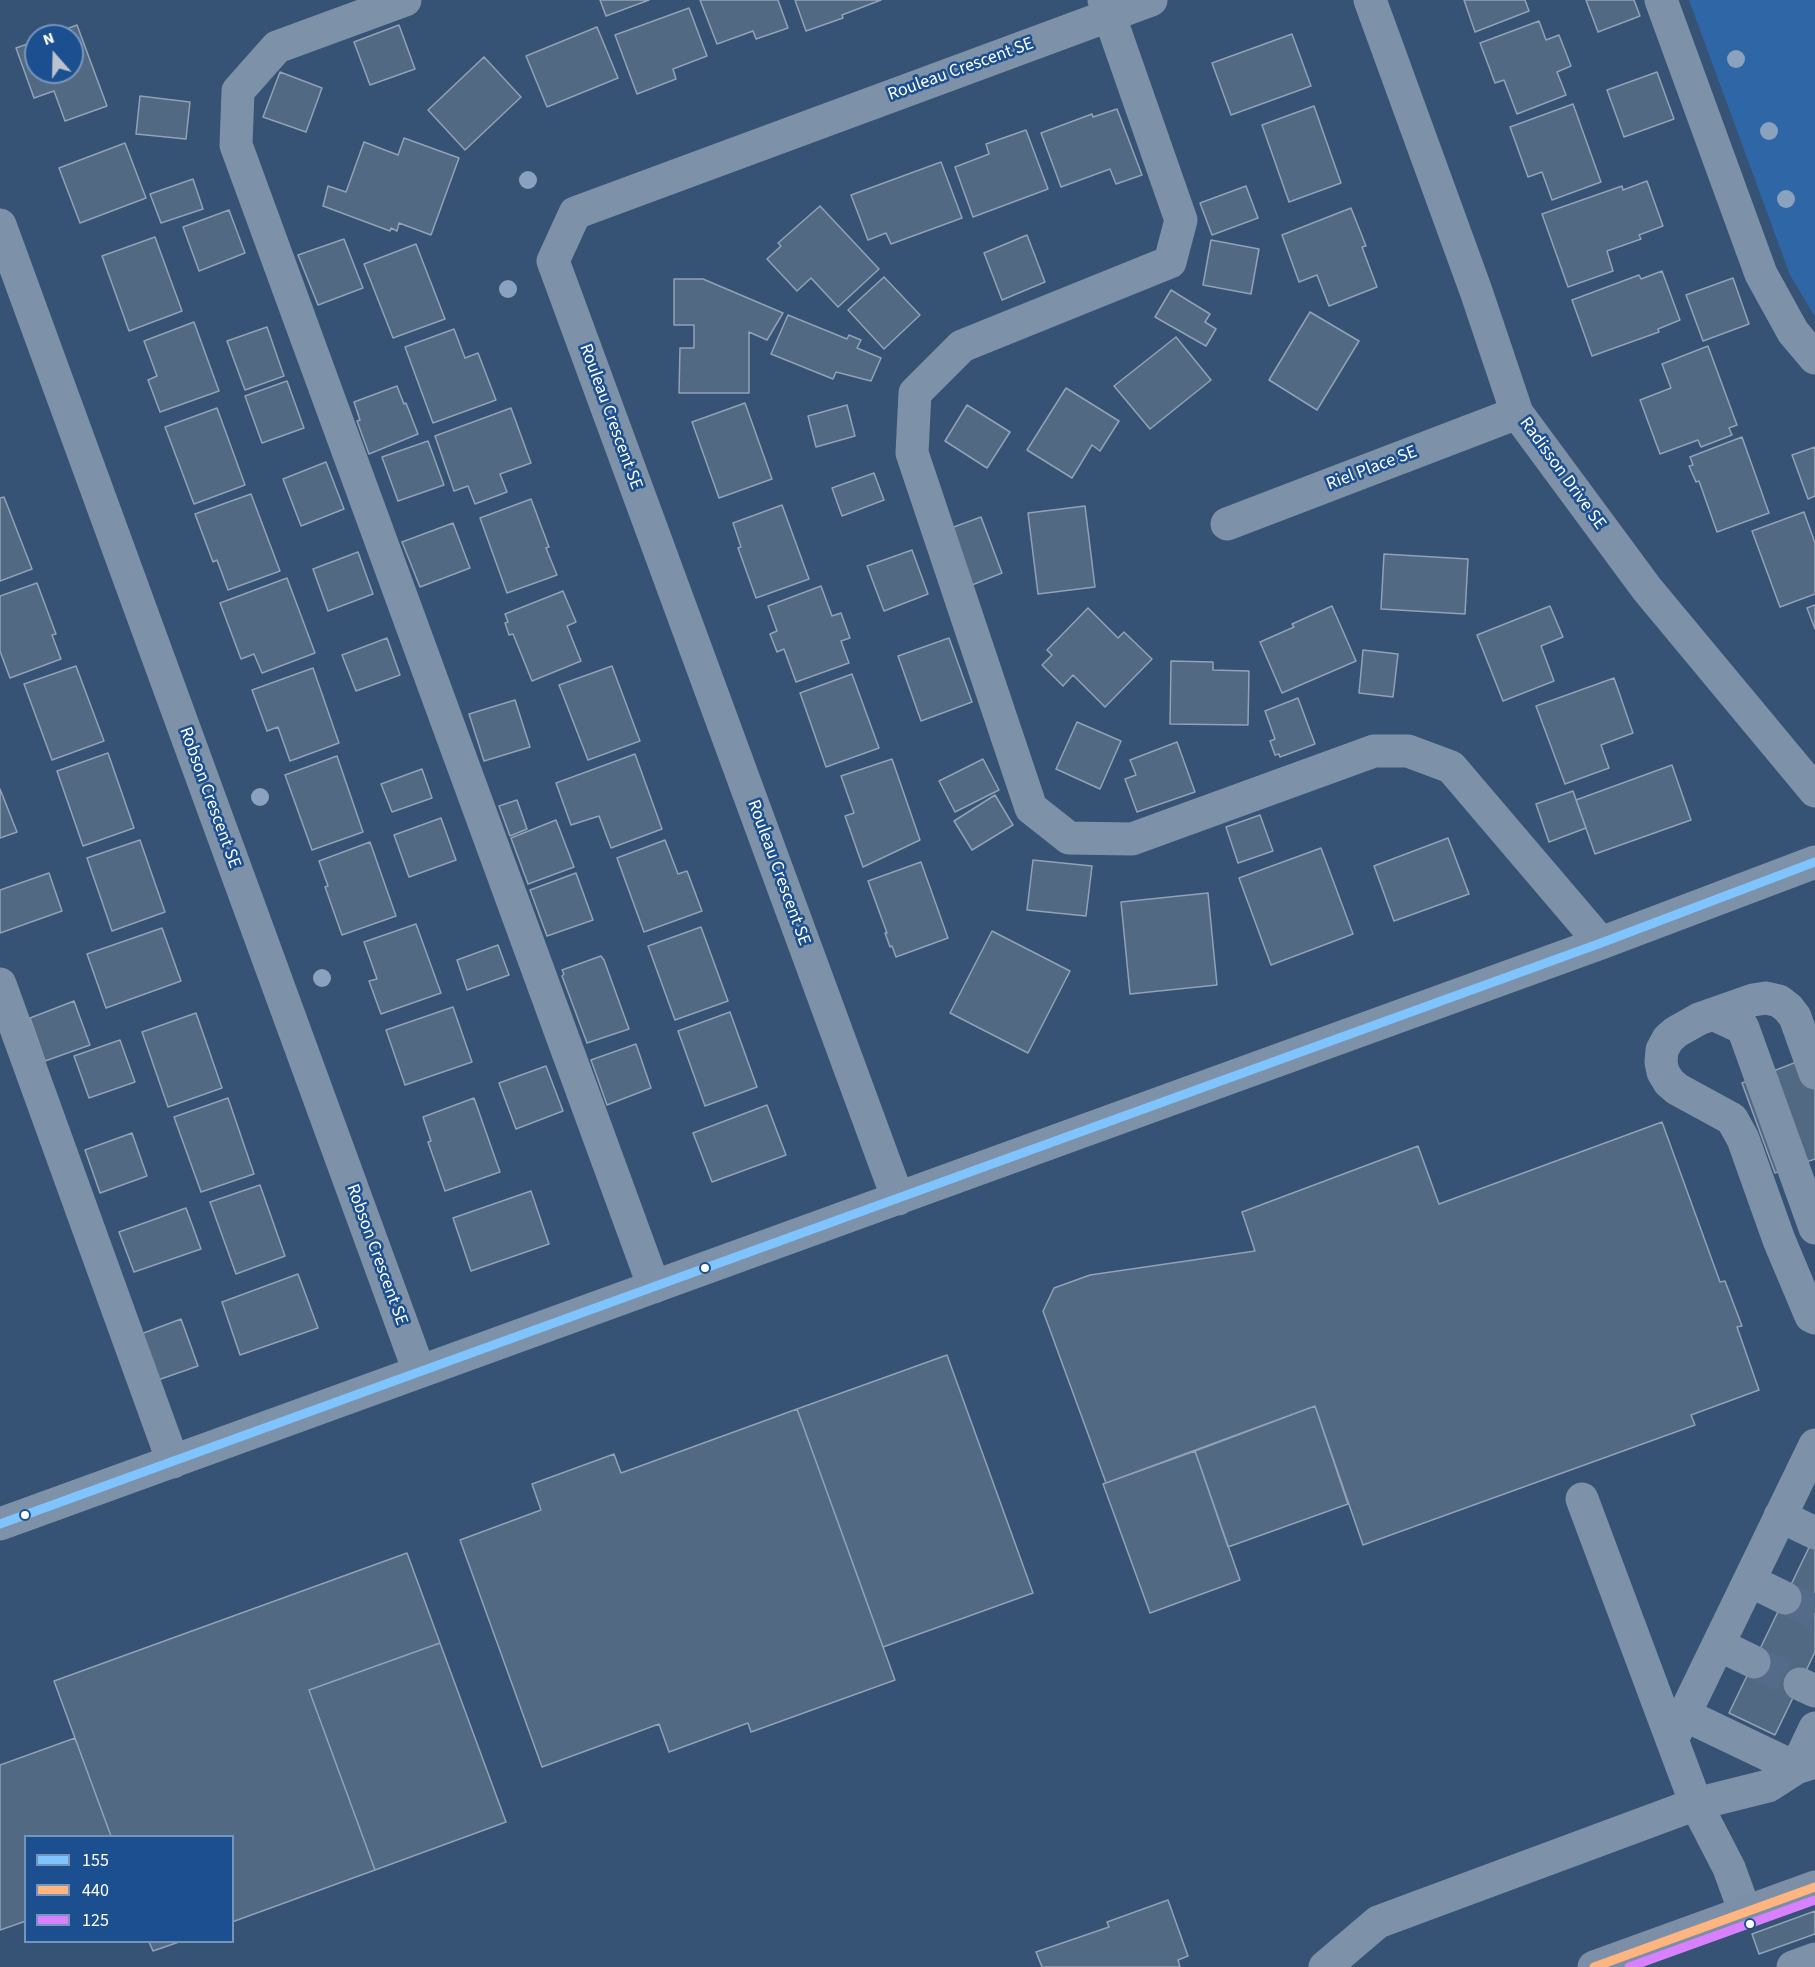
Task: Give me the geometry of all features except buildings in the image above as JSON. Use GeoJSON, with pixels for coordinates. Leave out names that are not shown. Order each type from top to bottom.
{"type":"FeatureCollection","features":[{"type":"Feature","properties":{"kind":"main road"},"geometry":{"type":"LineString","coordinates":[[1594,1967],[1815,1887]]}},
{"type":"Feature","properties":{"kind":"street"},"geometry":{"type":"LineString","coordinates":[[405,0],[277,47],[238,91],[236,145],[654,1287]]}},
{"type":"Feature","properties":{"kind":"street","name":"Rouleau Crescent SE"},"geometry":{"type":"LineString","coordinates":[[898,1198],[553,261],[575,213],[1107,8],[1151,0]]}},
{"type":"Feature","properties":{"kind":"street","name":"Radisson Drive SE"},"geometry":{"type":"LineString","coordinates":[[1370,0],[1476,291],[1517,413],[1647,589],[1815,791]]}},
{"type":"Feature","properties":{"kind":"street"},"geometry":{"type":"LineString","coordinates":[[1661,0],[1761,274],[1793,332],[1815,358]]}},
{"type":"Feature","properties":{"kind":"street"},"geometry":{"type":"LineString","coordinates":[[1107,8],[1181,220],[1170,262],[962,346],[915,393],[912,453],[1031,808],[1069,838],[1132,839],[1374,751],[1408,751],[1451,767],[1601,944]]}},
{"type":"Feature","properties":{"kind":"street","name":"Robson Crescent SE"},"geometry":{"type":"LineString","coordinates":[[0,225],[419,1371]]}},
{"type":"Feature","properties":{"kind":"street","name":"Riel Place SE"},"geometry":{"type":"LineString","coordinates":[[1227,524],[1517,413]]}},
{"type":"Feature","properties":{"kind":"street"},"geometry":{"type":"LineString","coordinates":[[0,1524],[1601,944],[1815,862]]}},
{"type":"Feature","properties":{"kind":"street"},"geometry":{"type":"LineString","coordinates":[[0,984],[173,1462]]}},
{"type":"Feature","properties":{"kind":"street"},"geometry":{"type":"LineString","coordinates":[[1815,1073],[1795,1017],[1779,1001],[1766,998],[1699,1019],[1676,1032],[1668,1039],[1662,1050],[1663,1072],[1669,1082],[1677,1089],[1732,1119],[1743,1139],[1779,1240],[1811,1316],[1815,1318]]}},
{"type":"Feature","properties":{"kind":"street"},"geometry":{"type":"LineString","coordinates":[[1713,1014],[1743,1028],[1815,1228]]}},
{"type":"Feature","properties":{"kind":"street"},"geometry":{"type":"LineString","coordinates":[[1678,1728],[1780,1516],[1812,1457]]}},
{"type":"Feature","properties":{"kind":"street"},"geometry":{"type":"LineString","coordinates":[[1582,1499],[1678,1728],[1696,1804],[1729,1868],[1745,1912]]}},
{"type":"Feature","properties":{"kind":"street"},"geometry":{"type":"LineString","coordinates":[[1780,1516],[1815,1533]]}},
{"type":"Feature","properties":{"kind":"street"},"geometry":{"type":"LineString","coordinates":[[1750,1581],[1785,1598]]}},
{"type":"Feature","properties":{"kind":"street"},"geometry":{"type":"LineString","coordinates":[[1719,1645],[1754,1662]]}},
{"type":"Feature","properties":{"kind":"street"},"geometry":{"type":"LineString","coordinates":[[1678,1728],[1806,1765]]}},
{"type":"Feature","properties":{"kind":"street"},"geometry":{"type":"LineString","coordinates":[[1325,1967],[1378,1922],[1696,1804],[1768,1786],[1806,1765],[1815,1728]]}},
{"type":"Feature","properties":{"kind":"street"},"geometry":{"type":"LineString","coordinates":[[1792,1967],[1815,1959]]}},
{"type":"Feature","properties":{"kind":"shaded area"},"geometry":{"type":"Polygon","coordinates":[[[1689,0],[1815,0],[1815,317],[1790,275],[1689,0]]]}},
{"type":"Feature","properties":{"kind":"tunnel"},"geometry":{"type":"LineString","coordinates":[[1785,1598],[1815,1612]]}},
{"type":"Feature","properties":{"kind":"tunnel"},"geometry":{"type":"LineString","coordinates":[[1754,1662],[1800,1684]]}},
{"type":"Feature","properties":{"kind":"transit line","name":"155"},"geometry":{"type":"LineString","coordinates":[[0,1524],[1601,943],[1815,862]]}},
{"type":"Feature","properties":{"kind":"transit line","name":"440"},"geometry":{"type":"LineString","coordinates":[[1594,1967],[1815,1887]]}},
{"type":"Feature","properties":{"kind":"transit line","name":"125"},"geometry":{"type":"LineString","coordinates":[[1629,1967],[1815,1900]]}}]}
